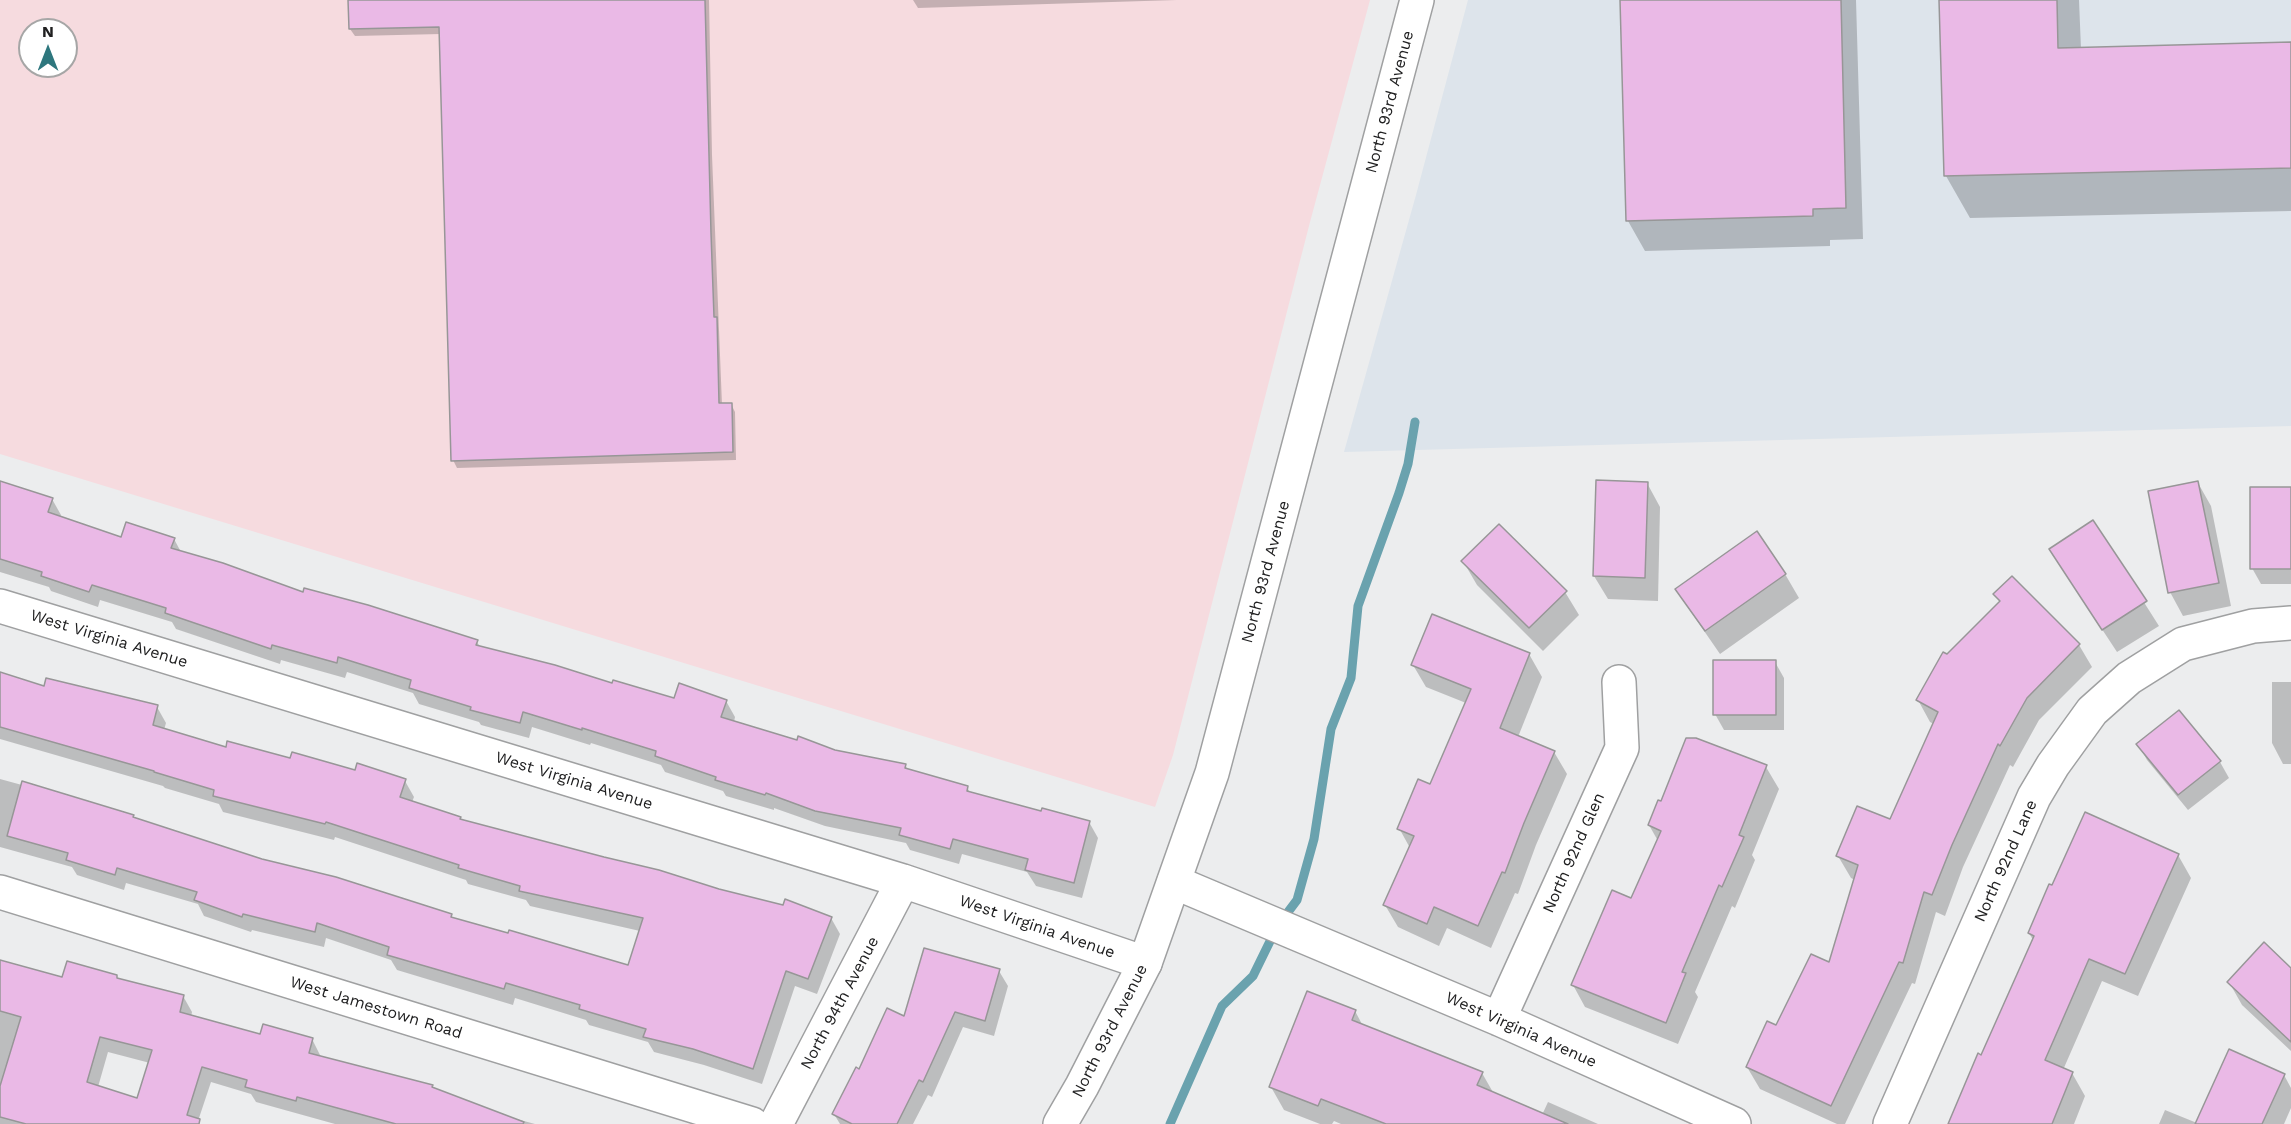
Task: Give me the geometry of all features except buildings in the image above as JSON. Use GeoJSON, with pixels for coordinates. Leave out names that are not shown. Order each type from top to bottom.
{"type":"FeatureCollection","features":[{"type":"Feature","properties":{"kind":"street","name":"North 93rd Avenue"},"geometry":{"type":"LineString","coordinates":[[1060,1124],[1088,1076],[1145,963],[1215,762],[1417,0]]}},
{"type":"Feature","properties":{"kind":"street","name":"West Virginia Avenue"},"geometry":{"type":"LineString","coordinates":[[0,606],[903,881],[1145,963]]}},
{"type":"Feature","properties":{"kind":"street","name":"North 92nd Lane"},"geometry":{"type":"LineString","coordinates":[[1890,1124],[2034,797],[2053,765],[2092,711],[2129,678],[2183,644],[2253,626],[2291,623]]}},
{"type":"Feature","properties":{"kind":"street","name":"North 92nd Glen"},"geometry":{"type":"LineString","coordinates":[[1499,1019],[1622,748],[1619,682]]}},
{"type":"Feature","properties":{"kind":"street","name":"North 94th Avenue"},"geometry":{"type":"LineString","coordinates":[[776,1124],[903,881]]}},
{"type":"Feature","properties":{"kind":"street","name":"West Virginia Avenue"},"geometry":{"type":"LineString","coordinates":[[1174,882],[1499,1019],[1734,1124]]}},
{"type":"Feature","properties":{"kind":"street","name":"West Jamestown Road"},"geometry":{"type":"LineString","coordinates":[[0,892],[752,1124]]}},
{"type":"Feature","properties":{"kind":"shaded area"},"geometry":{"type":"Polygon","coordinates":[[[0,0],[1370,0],[1310,222],[1173,755],[1155,807],[0,454],[0,0]]]}},
{"type":"Feature","properties":{"kind":"shaded area"},"geometry":{"type":"Polygon","coordinates":[[[1468,0],[2291,0],[2291,426],[1344,452],[1468,0]]]}},
{"type":"Feature","properties":{"kind":"waterway"},"geometry":{"type":"LineString","coordinates":[[1282,920],[1297,900],[1314,839],[1331,729],[1351,678],[1358,606],[1408,464],[1415,422]]}},
{"type":"Feature","properties":{"kind":"waterway"},"geometry":{"type":"LineString","coordinates":[[1170,1124],[1222,1006],[1253,976],[1275,931]]}}]}
